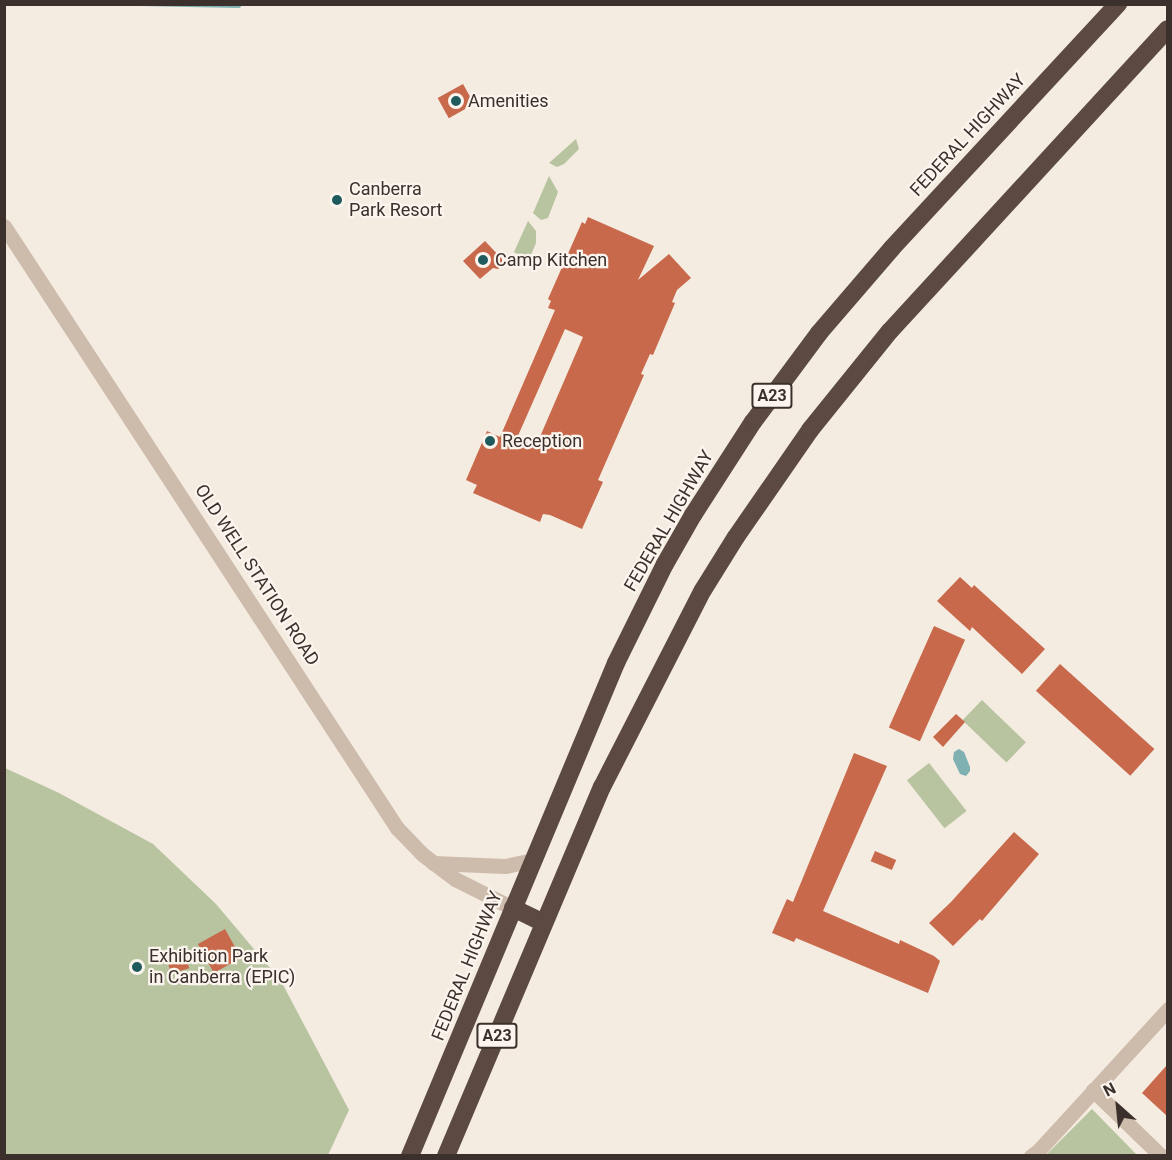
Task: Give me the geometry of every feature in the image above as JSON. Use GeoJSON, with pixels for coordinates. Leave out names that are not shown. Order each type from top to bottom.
{"type":"FeatureCollection","features":[{"type":"Feature","properties":{"kind":"highway","name":"FEDERAL HIGHWAY"},"geometry":{"type":"LineString","coordinates":[[410,1155],[593,714],[640,613],[693,515],[753,422],[812,341],[856,289],[1118,4]]}},
{"type":"Feature","properties":{"kind":"highway","name":"A23"},"geometry":{"type":"LineString","coordinates":[[446,1155],[602,787],[703,590],[772,482],[810,430],[890,331],[1167,29]]}},
{"type":"Feature","properties":{"kind":"highway"},"geometry":{"type":"LineString","coordinates":[[513,908],[544,923]]}},
{"type":"Feature","properties":{"kind":"street","name":"OLD WELL STATION ROAD"},"geometry":{"type":"LineString","coordinates":[[4,226],[397,828],[433,863],[466,885],[513,908]]}},
{"type":"Feature","properties":{"kind":"street"},"geometry":{"type":"LineString","coordinates":[[433,863],[505,866],[533,860]]}},
{"type":"Feature","properties":{"kind":"street"},"geometry":{"type":"LineString","coordinates":[[1031,1155],[1038,1151],[1167,1009]]}},
{"type":"Feature","properties":{"kind":"street"},"geometry":{"type":"LineString","coordinates":[[1093,1090],[1161,1155]]}},
{"type":"Feature","properties":{"kind":"green space"},"geometry":{"type":"Polygon","coordinates":[[[576,139],[579,149],[564,164],[557,167],[549,163],[576,139]]]}},
{"type":"Feature","properties":{"kind":"green space"},"geometry":{"type":"Polygon","coordinates":[[[549,176],[558,192],[548,218],[541,220],[533,213],[549,176]]]}},
{"type":"Feature","properties":{"kind":"green space"},"geometry":{"type":"Polygon","coordinates":[[[528,221],[536,231],[536,243],[531,255],[521,257],[514,252],[528,221]]]}},
{"type":"Feature","properties":{"kind":"green space"},"geometry":{"type":"Polygon","coordinates":[[[982,700],[1026,742],[1006,763],[963,720],[982,700]]]}},
{"type":"Feature","properties":{"kind":"green space"},"geometry":{"type":"Polygon","coordinates":[[[929,763],[967,811],[944,828],[907,780],[929,763]]]}},
{"type":"Feature","properties":{"kind":"green space","name":"Exhibition Park in Canberra (EPIC)"},"geometry":{"type":"Polygon","coordinates":[[[5,768],[59,793],[153,844],[216,904],[281,981],[349,1110],[328,1155],[5,1156],[5,768]]]}},
{"type":"Feature","properties":{"kind":"green space"},"geometry":{"type":"Polygon","coordinates":[[[1092,1109],[1137,1155],[1046,1155],[1092,1109]]]}},
{"type":"Feature","properties":{"kind":"water"},"geometry":{"type":"Polygon","coordinates":[[[959,749],[964,752],[970,767],[966,776],[960,774],[953,759],[954,752],[959,749]]]}},
{"type":"Feature","properties":{"kind":"building","name":"Amenities"},"geometry":{"type":"Polygon","coordinates":[[[463,84],[474,104],[449,118],[438,98],[463,84]]]}},
{"type":"Feature","properties":{"kind":"building"},"geometry":{"type":"Polygon","coordinates":[[[588,217],[654,246],[638,280],[669,254],[691,278],[677,290],[672,302],[675,303],[653,355],[650,354],[641,374],[644,375],[598,480],[603,482],[582,529],[550,515],[543,514],[540,522],[473,493],[477,485],[466,480],[487,431],[500,437],[555,310],[548,308],[551,301],[548,299],[582,222],[585,224],[588,217]],[[565,329],[517,438],[536,446],[583,337],[565,329]]]}},
{"type":"Feature","properties":{"kind":"building","name":"Camp Kitchen"},"geometry":{"type":"Polygon","coordinates":[[[485,241],[502,259],[503,265],[498,269],[493,268],[480,279],[463,261],[485,241]]]}},
{"type":"Feature","properties":{"kind":"building"},"geometry":{"type":"Polygon","coordinates":[[[960,577],[972,588],[974,585],[1045,649],[1022,674],[972,627],[970,631],[937,601],[960,577]]]}},
{"type":"Feature","properties":{"kind":"building"},"geometry":{"type":"Polygon","coordinates":[[[934,626],[965,640],[920,741],[889,727],[934,626]]]}},
{"type":"Feature","properties":{"kind":"building"},"geometry":{"type":"Polygon","coordinates":[[[1060,664],[1154,749],[1130,776],[1036,691],[1060,664]]]}},
{"type":"Feature","properties":{"kind":"building"},"geometry":{"type":"Polygon","coordinates":[[[956,714],[965,722],[943,747],[933,737],[956,714]]]}},
{"type":"Feature","properties":{"kind":"building"},"geometry":{"type":"Polygon","coordinates":[[[854,753],[887,766],[823,911],[899,944],[900,940],[934,956],[940,961],[928,993],[796,938],[794,942],[772,933],[787,899],[793,902],[854,753]]]}},
{"type":"Feature","properties":{"kind":"building"},"geometry":{"type":"Polygon","coordinates":[[[1014,832],[1039,854],[982,921],[980,919],[953,946],[929,923],[1014,832]]]}},
{"type":"Feature","properties":{"kind":"building"},"geometry":{"type":"Polygon","coordinates":[[[875,851],[896,860],[892,870],[871,861],[875,851]]]}},
{"type":"Feature","properties":{"kind":"building"},"geometry":{"type":"Polygon","coordinates":[[[225,929],[241,958],[214,973],[198,944],[225,929]]]}},
{"type":"Feature","properties":{"kind":"building"},"geometry":{"type":"Polygon","coordinates":[[[184,950],[189,968],[171,974],[166,955],[184,950]]]}},
{"type":"Feature","properties":{"kind":"building"},"geometry":{"type":"Polygon","coordinates":[[[1167,1065],[1167,1116],[1142,1093],[1167,1065]]]}},
{"type":"Feature","properties":{"kind":"waterway"},"geometry":{"type":"LineString","coordinates":[[141,4],[239,6]]}},
{"type":"Feature","properties":{"kind":"place","name":"Amenities"},"geometry":{"type":"Point","coordinates":[456,101]}},
{"type":"Feature","properties":{"kind":"place","name":"Canberra Park Resort"},"geometry":{"type":"Point","coordinates":[337,200]}},
{"type":"Feature","properties":{"kind":"place","name":"Camp Kitchen"},"geometry":{"type":"Point","coordinates":[483,260]}},
{"type":"Feature","properties":{"kind":"place","name":"Reception"},"geometry":{"type":"Point","coordinates":[490,441]}},
{"type":"Feature","properties":{"kind":"place","name":"Exhibition Park in Canberra (EPIC)"},"geometry":{"type":"Point","coordinates":[137,967]}}]}
